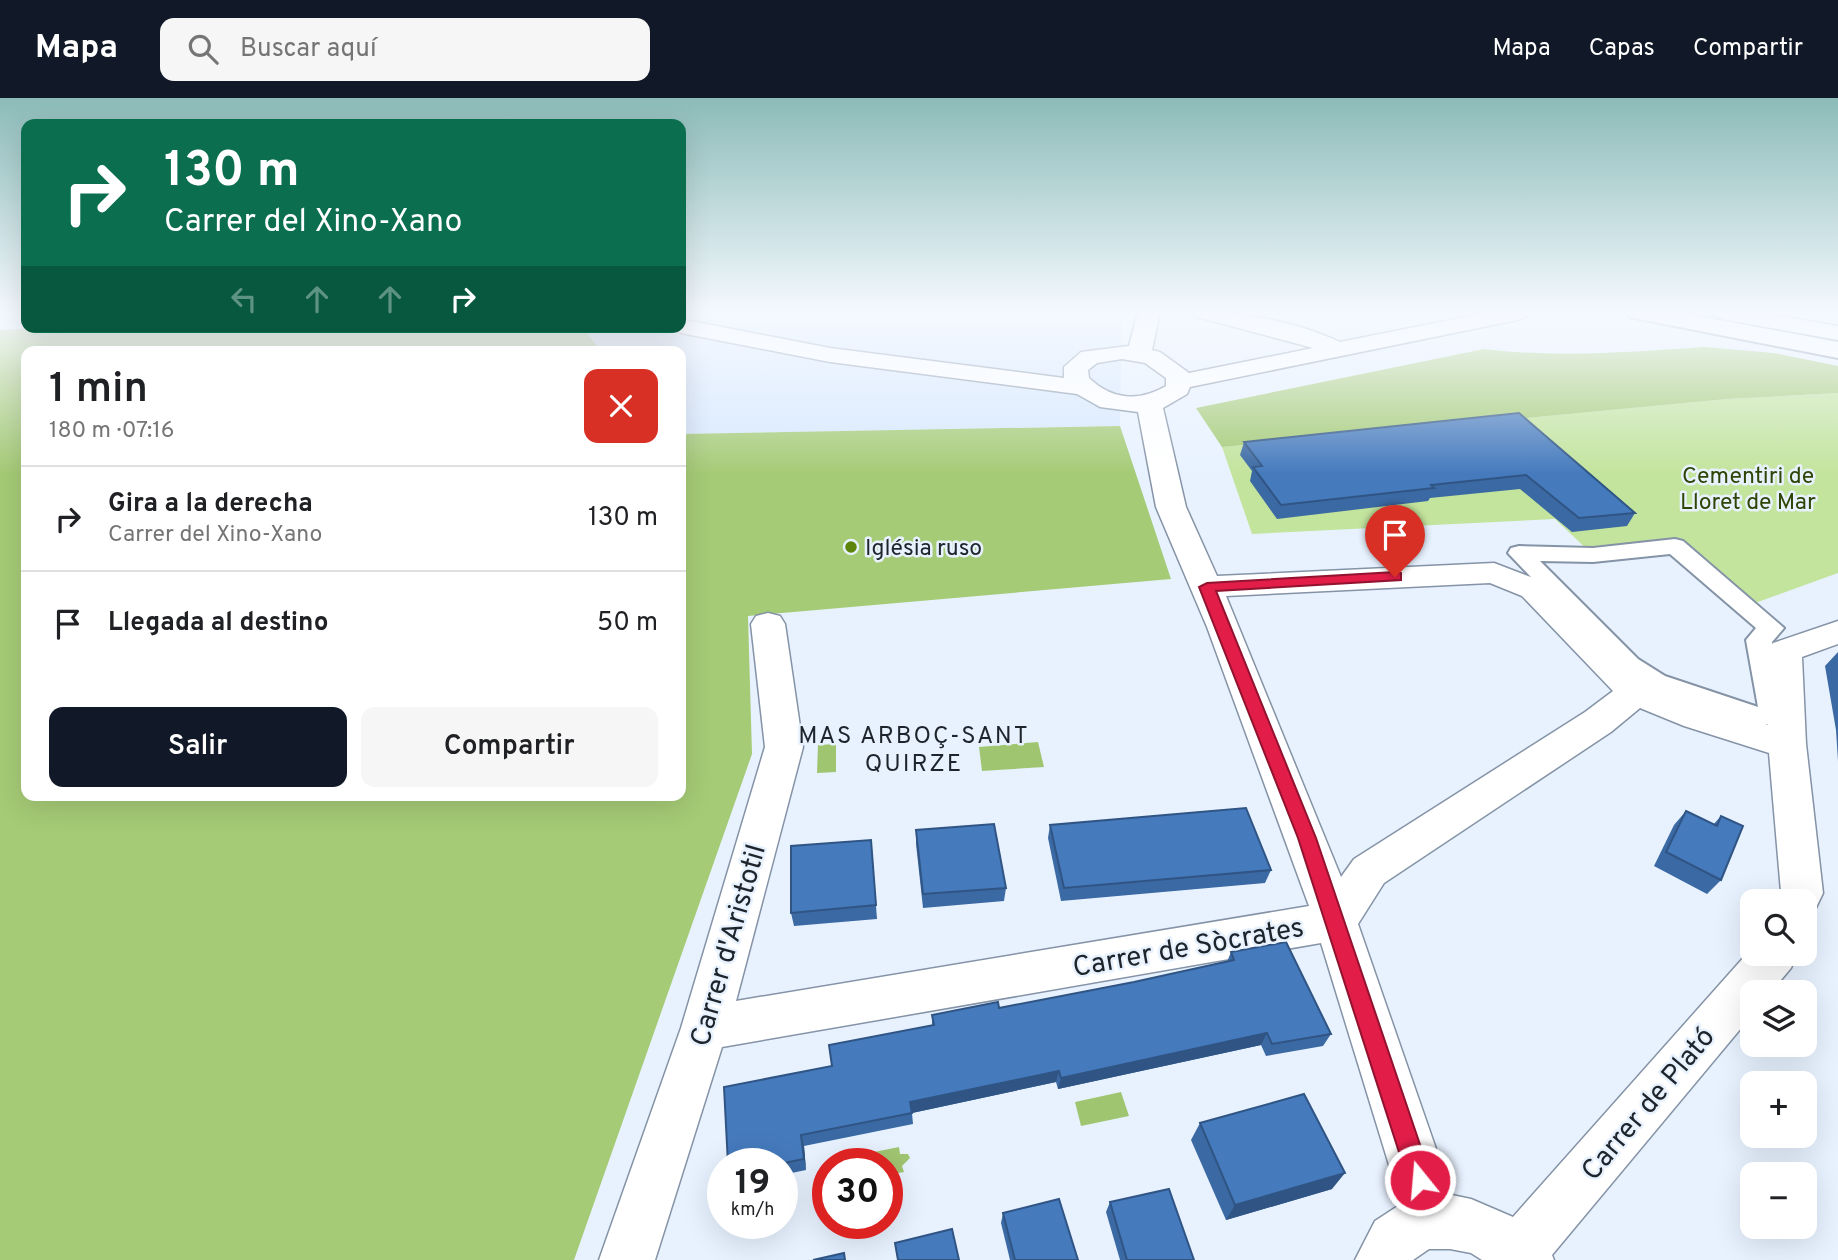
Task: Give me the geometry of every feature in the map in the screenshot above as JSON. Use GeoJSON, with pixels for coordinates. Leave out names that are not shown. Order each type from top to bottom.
{"type":"FeatureCollection","features":[{"type":"Feature","properties":{"kind":"street"},"geometry":{"type":"LineString","coordinates":[[909,366],[1079,387],[1109,402],[1149,404],[1172,395],[1180,382],[1261,366]]}},
{"type":"Feature","properties":{"kind":"street"},"geometry":{"type":"LineString","coordinates":[[1076,366],[1073,379],[1079,387]]}},
{"type":"Feature","properties":{"kind":"street"},"geometry":{"type":"LineString","coordinates":[[1168,366],[1172,368],[1180,382]]}},
{"type":"Feature","properties":{"kind":"street"},"geometry":{"type":"LineString","coordinates":[[1149,404],[1171,507],[1207,587],[1307,838],[1433,1220]]}},
{"type":"Feature","properties":{"kind":"street"},"geometry":{"type":"LineString","coordinates":[[1675,546],[1772,628],[1759,640],[1772,712],[1763,717],[1748,716],[1656,683],[1629,666],[1520,552],[1593,555],[1675,546]]}},
{"type":"Feature","properties":{"kind":"street"},"geometry":{"type":"LineString","coordinates":[[1207,587],[1494,573],[1533,589],[1636,692],[1697,717],[1787,744]]}},
{"type":"Feature","properties":{"kind":"street","name":"Carrer d'Aristotil"},"geometry":{"type":"LineString","coordinates":[[627,1260],[705,1028],[784,747],[768,624]]}},
{"type":"Feature","properties":{"kind":"street"},"geometry":{"type":"LineString","coordinates":[[1802,889],[1787,744],[1785,651],[1838,632]]}},
{"type":"Feature","properties":{"kind":"street","name":"Carrer de Sòcrates"},"geometry":{"type":"LineString","coordinates":[[705,1028],[1336,921],[1369,872],[1598,722],[1636,692]]}},
{"type":"Feature","properties":{"kind":"street","name":"Carrer de Plató"},"geometry":{"type":"LineString","coordinates":[[1523,1256],[1764,966]]}},
{"type":"Feature","properties":{"kind":"street"},"geometry":{"type":"LineString","coordinates":[[1383,1260],[1404,1230],[1433,1220],[1471,1225],[1523,1256]]}},
{"type":"Feature","properties":{"kind":"shaded area"},"geometry":{"type":"Polygon","coordinates":[[[0,366],[21,366],[21,801],[686,801],[686,434],[1120,426],[1171,579],[748,616],[752,754],[574,1260],[0,1260],[0,366]]]}},
{"type":"Feature","properties":{"kind":"shaded area"},"geometry":{"type":"Polygon","coordinates":[[[686,366],[1121,366],[1120,426],[686,434],[686,366]]]}},
{"type":"Feature","properties":{"kind":"shaded area"},"geometry":{"type":"Polygon","coordinates":[[[1400,366],[1838,366],[1838,393],[1727,399],[1222,447],[1196,408],[1400,366]]]}},
{"type":"Feature","properties":{"kind":"shaded area"},"geometry":{"type":"Polygon","coordinates":[[[1038,742],[1044,767],[982,771],[979,747],[1038,742]]]}},
{"type":"Feature","properties":{"kind":"shaded area"},"geometry":{"type":"Polygon","coordinates":[[[836,744],[836,772],[817,773],[818,745],[836,744]]]}},
{"type":"Feature","properties":{"kind":"shaded area"},"geometry":{"type":"Polygon","coordinates":[[[1121,1092],[1129,1116],[1081,1126],[1075,1102],[1121,1092]]]}},
{"type":"Feature","properties":{"kind":"shaded area"},"geometry":{"type":"Polygon","coordinates":[[[903,1154],[908,1154],[910,1158],[903,1165],[903,1154]]]}},
{"type":"Feature","properties":{"kind":"green space","name":"Cementiri de Lloret de Mar"},"geometry":{"type":"Polygon","coordinates":[[[1838,393],[1838,573],[1747,606],[1675,546],[1593,555],[1555,519],[1252,534],[1222,447],[1727,399],[1838,393]]]}},
{"type":"Feature","properties":{"kind":"building"},"geometry":{"type":"Polygon","coordinates":[[[1519,413],[1635,513],[1579,518],[1526,475],[1281,505],[1253,467],[1262,466],[1244,442],[1519,413]]]}},
{"type":"Feature","properties":{"kind":"building"},"geometry":{"type":"Polygon","coordinates":[[[1246,808],[1271,870],[1064,888],[1050,825],[1246,808]]]}},
{"type":"Feature","properties":{"kind":"building"},"geometry":{"type":"Polygon","coordinates":[[[1686,811],[1717,826],[1721,816],[1743,826],[1721,880],[1666,852],[1686,811]]]}},
{"type":"Feature","properties":{"kind":"building"},"geometry":{"type":"Polygon","coordinates":[[[994,824],[1006,888],[923,894],[916,830],[994,824]]]}},
{"type":"Feature","properties":{"kind":"building"},"geometry":{"type":"Polygon","coordinates":[[[871,840],[876,905],[791,913],[791,846],[871,840]]]}},
{"type":"Feature","properties":{"kind":"building"},"geometry":{"type":"Polygon","coordinates":[[[1286,942],[1331,1034],[1272,1044],[1267,1033],[1061,1078],[1059,1071],[910,1102],[912,1113],[801,1135],[804,1159],[798,1160],[798,1148],[727,1148],[724,1087],[832,1066],[829,1045],[934,1025],[932,1015],[998,1002],[999,1008],[1234,960],[1231,952],[1286,942]]]}},
{"type":"Feature","properties":{"kind":"building"},"geometry":{"type":"Polygon","coordinates":[[[1304,1094],[1345,1173],[1235,1205],[1200,1123],[1304,1094]]]}},
{"type":"Feature","properties":{"kind":"building"},"geometry":{"type":"Polygon","coordinates":[[[1169,1189],[1194,1260],[1127,1260],[1110,1202],[1169,1189]]]}},
{"type":"Feature","properties":{"kind":"building"},"geometry":{"type":"Polygon","coordinates":[[[1059,1199],[1078,1260],[1015,1260],[1003,1213],[1059,1199]]]}},
{"type":"Feature","properties":{"kind":"building"},"geometry":{"type":"Polygon","coordinates":[[[952,1229],[959,1260],[898,1260],[895,1243],[952,1229]]]}},
{"type":"Feature","properties":{"kind":"building"},"geometry":{"type":"Polygon","coordinates":[[[844,1253],[845,1260],[813,1260],[844,1253]]]}},
{"type":"Feature","properties":{"kind":"place","name":"Iglésia ruso"},"geometry":{"type":"Point","coordinates":[851,547]}},
{"type":"Feature","properties":{"kind":"district","name":"MAS ARBOÇ-SANT QUIRZE"},"geometry":{"type":"Point","coordinates":[914,749]}},
{"type":"Feature","properties":{"kind":"route"},"geometry":{"type":"LineString","coordinates":[[1395,577],[1207,587],[1307,838],[1377,1042],[1420,1180]]}}]}
